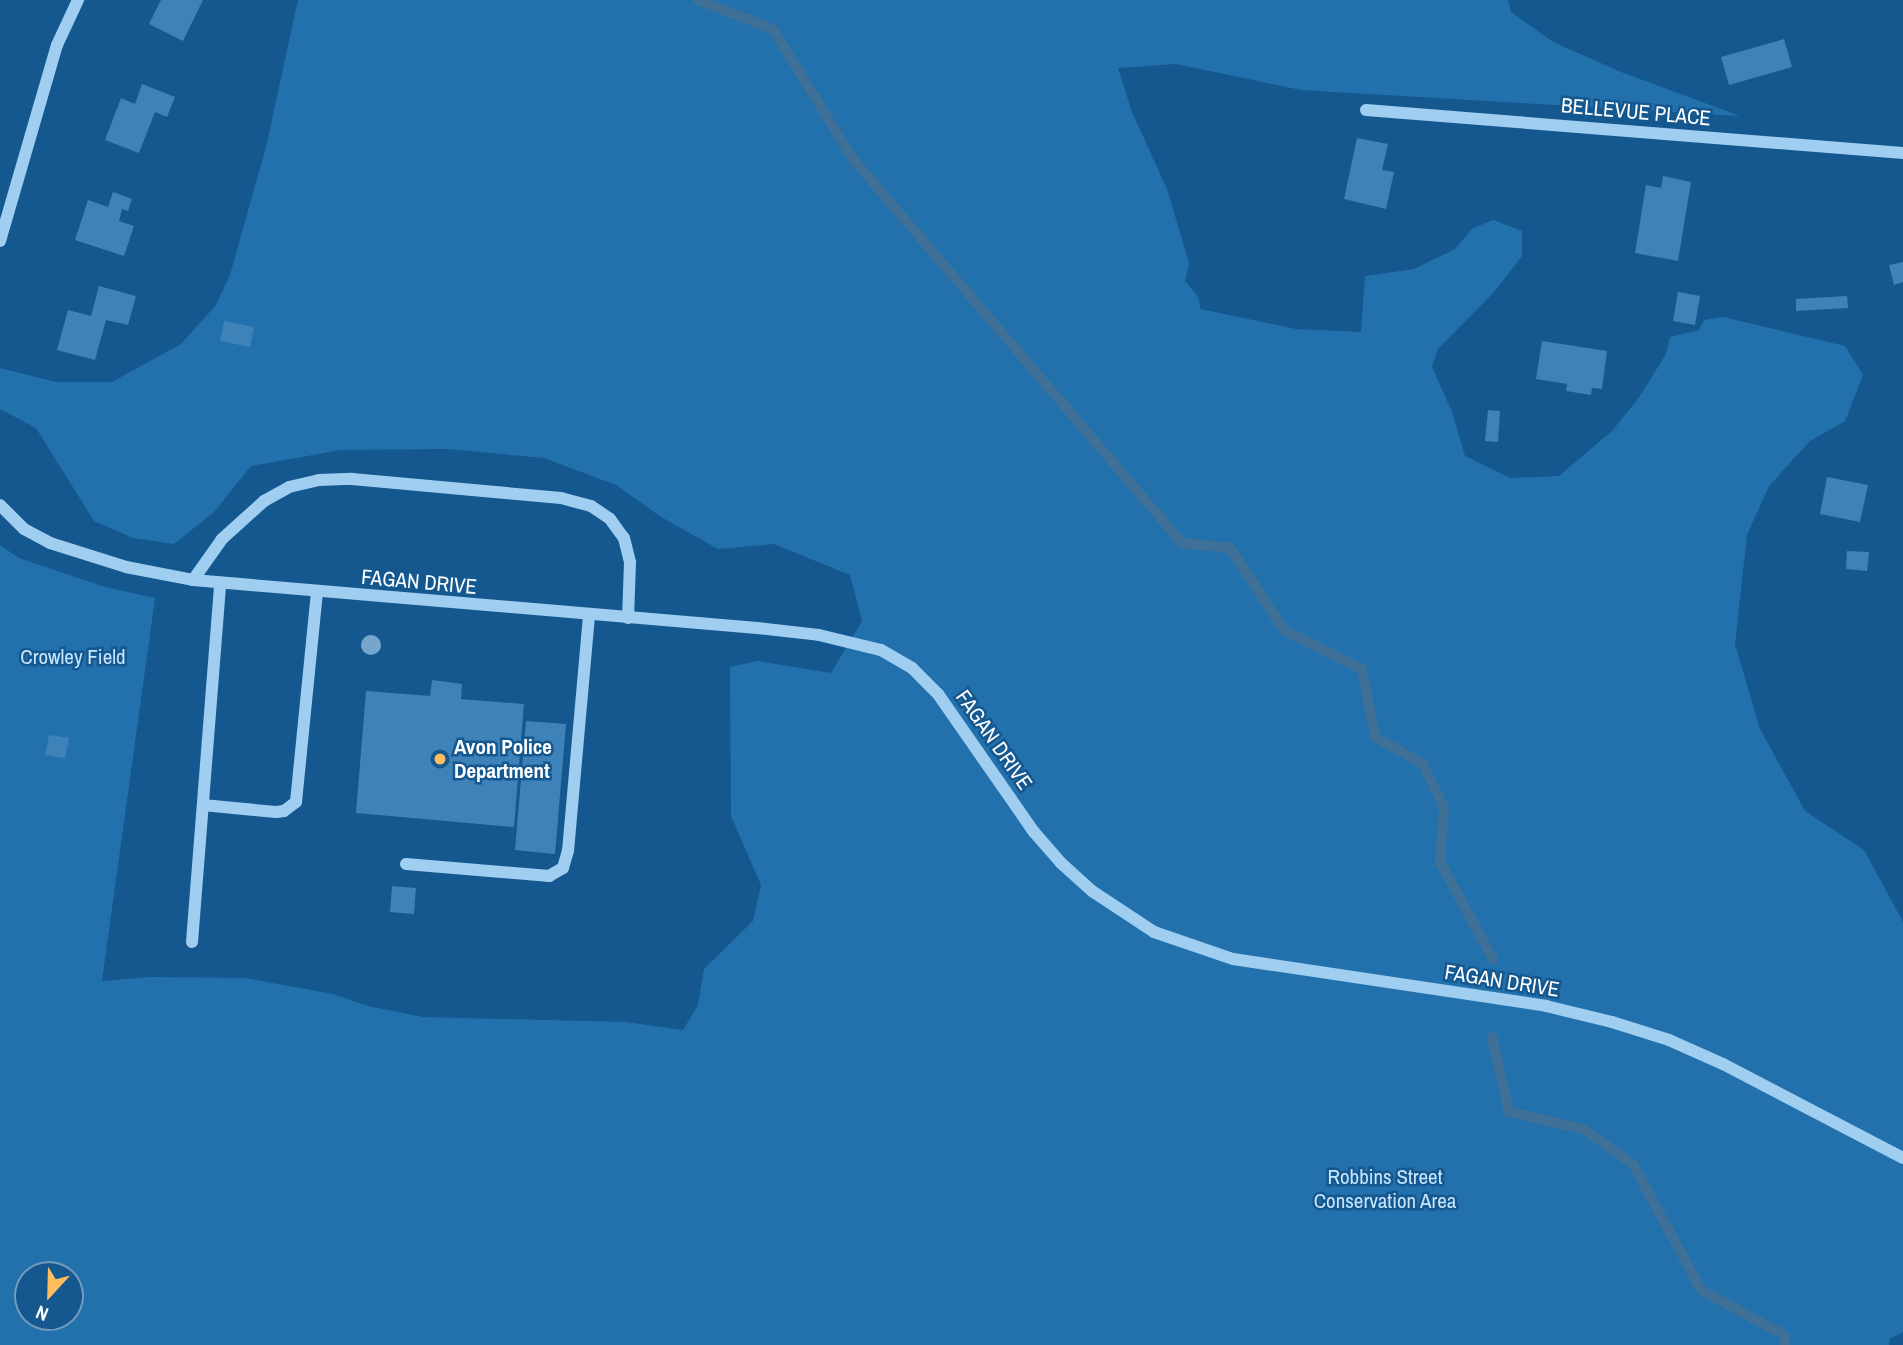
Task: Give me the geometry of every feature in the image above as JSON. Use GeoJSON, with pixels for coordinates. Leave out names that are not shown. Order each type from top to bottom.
{"type":"FeatureCollection","features":[{"type":"Feature","properties":{"kind":"street"},"geometry":{"type":"LineString","coordinates":[[0,241],[57,46],[78,0]]}},
{"type":"Feature","properties":{"kind":"street","name":"BELLEVUE PLACE"},"geometry":{"type":"LineString","coordinates":[[1366,110],[1903,153]]}},
{"type":"Feature","properties":{"kind":"street"},"geometry":{"type":"LineString","coordinates":[[192,580],[222,539],[264,501],[289,487],[319,480],[352,479],[561,498],[591,506],[610,519],[624,538],[630,562],[628,618]]}},
{"type":"Feature","properties":{"kind":"street","name":"FAGAN DRIVE"},"geometry":{"type":"LineString","coordinates":[[0,505],[24,529],[50,543],[126,567],[192,580],[819,635],[863,645],[896,657],[938,694],[1034,832],[1061,863],[1092,891],[1153,932],[1233,959],[1532,1004],[1612,1022],[1669,1040],[1723,1064],[1903,1157]]}},
{"type":"Feature","properties":{"kind":"street"},"geometry":{"type":"LineString","coordinates":[[192,942],[220,584]]}},
{"type":"Feature","properties":{"kind":"street"},"geometry":{"type":"LineString","coordinates":[[203,805],[276,812],[284,811],[296,802],[317,593]]}},
{"type":"Feature","properties":{"kind":"street"},"geometry":{"type":"LineString","coordinates":[[406,864],[549,876],[563,868],[568,851],[589,615]]}},
{"type":"Feature","properties":{"kind":"green space"},"geometry":{"type":"Polygon","coordinates":[[[298,0],[1508,0],[1511,12],[1553,42],[1621,72],[1740,116],[1301,90],[1176,64],[1118,68],[1132,112],[1167,189],[1189,263],[1185,281],[1199,298],[1200,309],[1296,329],[1361,332],[1365,276],[1414,269],[1455,249],[1472,229],[1493,220],[1522,231],[1522,256],[1495,291],[1438,349],[1432,367],[1452,412],[1465,456],[1510,478],[1559,476],[1612,431],[1638,399],[1666,354],[1670,337],[1699,330],[1704,320],[1723,317],[1845,346],[1863,375],[1845,421],[1810,441],[1769,486],[1747,535],[1735,644],[1760,729],[1805,811],[1864,850],[1903,922],[1903,1332],[1890,1339],[1889,1345],[0,1345],[0,545],[19,558],[105,587],[155,598],[102,981],[149,977],[245,978],[333,994],[368,1006],[423,1017],[625,1022],[683,1030],[698,1005],[704,969],[753,921],[761,885],[731,816],[730,667],[758,661],[831,673],[862,621],[850,575],[774,544],[718,549],[661,517],[616,485],[544,458],[448,449],[341,450],[251,466],[214,512],[174,544],[133,538],[94,521],[36,428],[0,409],[0,368],[56,382],[112,382],[181,344],[216,305],[230,275],[266,147],[298,0]]]}},
{"type":"Feature","properties":{"kind":"building"},"geometry":{"type":"Polygon","coordinates":[[[161,0],[203,0],[183,41],[149,24],[161,0]]]}},
{"type":"Feature","properties":{"kind":"building"},"geometry":{"type":"Polygon","coordinates":[[[1784,39],[1792,67],[1729,85],[1721,57],[1784,39]]]}},
{"type":"Feature","properties":{"kind":"building"},"geometry":{"type":"Polygon","coordinates":[[[142,84],[175,97],[167,117],[155,112],[139,153],[105,140],[121,98],[135,104],[142,84]]]}},
{"type":"Feature","properties":{"kind":"building"},"geometry":{"type":"Polygon","coordinates":[[[1357,138],[1388,144],[1382,170],[1394,172],[1386,209],[1344,199],[1357,138]]]}},
{"type":"Feature","properties":{"kind":"building"},"geometry":{"type":"Polygon","coordinates":[[[1663,176],[1691,182],[1678,261],[1635,253],[1646,185],[1661,188],[1663,176]]]}},
{"type":"Feature","properties":{"kind":"building"},"geometry":{"type":"Polygon","coordinates":[[[113,192],[132,199],[128,211],[122,209],[119,221],[134,226],[124,256],[75,240],[88,200],[108,207],[113,192]]]}},
{"type":"Feature","properties":{"kind":"building"},"geometry":{"type":"Polygon","coordinates":[[[1903,262],[1903,282],[1894,285],[1889,265],[1903,262]]]}},
{"type":"Feature","properties":{"kind":"building"},"geometry":{"type":"Polygon","coordinates":[[[99,286],[136,296],[128,325],[106,320],[95,360],[57,350],[68,310],[91,316],[99,286]]]}},
{"type":"Feature","properties":{"kind":"building"},"geometry":{"type":"Polygon","coordinates":[[[1678,292],[1700,296],[1695,325],[1673,321],[1678,292]]]}},
{"type":"Feature","properties":{"kind":"building"},"geometry":{"type":"Polygon","coordinates":[[[1847,296],[1848,308],[1796,311],[1796,299],[1847,296]]]}},
{"type":"Feature","properties":{"kind":"building"},"geometry":{"type":"Polygon","coordinates":[[[224,321],[254,327],[250,347],[220,341],[224,321]]]}},
{"type":"Feature","properties":{"kind":"building"},"geometry":{"type":"Polygon","coordinates":[[[1542,341],[1607,351],[1602,389],[1592,388],[1591,395],[1566,391],[1567,384],[1536,379],[1542,341]]]}},
{"type":"Feature","properties":{"kind":"building"},"geometry":{"type":"Polygon","coordinates":[[[1488,410],[1500,411],[1498,442],[1485,441],[1488,410]]]}},
{"type":"Feature","properties":{"kind":"building"},"geometry":{"type":"Polygon","coordinates":[[[1827,477],[1868,485],[1860,522],[1820,514],[1827,477]]]}},
{"type":"Feature","properties":{"kind":"building"},"geometry":{"type":"Polygon","coordinates":[[[1847,551],[1869,552],[1867,571],[1846,569],[1847,551]]]}},
{"type":"Feature","properties":{"kind":"building","name":"Avon Police Department"},"geometry":{"type":"Polygon","coordinates":[[[432,680],[462,684],[461,699],[524,704],[514,827],[356,813],[366,691],[430,696],[432,680]]]}},
{"type":"Feature","properties":{"kind":"building"},"geometry":{"type":"Polygon","coordinates":[[[526,721],[566,724],[555,854],[515,850],[526,721]]]}},
{"type":"Feature","properties":{"kind":"building"},"geometry":{"type":"Polygon","coordinates":[[[49,735],[69,738],[65,758],[45,755],[49,735]]]}},
{"type":"Feature","properties":{"kind":"building"},"geometry":{"type":"Polygon","coordinates":[[[392,886],[416,888],[414,914],[390,912],[392,886]]]}},
{"type":"Feature","properties":{"kind":"waterway"},"geometry":{"type":"LineString","coordinates":[[698,0],[773,29],[853,159],[1182,543],[1230,548],[1284,630],[1362,669],[1375,737],[1423,764],[1444,807],[1440,862],[1493,959]]}},
{"type":"Feature","properties":{"kind":"waterway"},"geometry":{"type":"LineString","coordinates":[[1492,1037],[1509,1112],[1583,1129],[1633,1164],[1701,1290],[1784,1335],[1785,1345]]}},
{"type":"Feature","properties":{"kind":"place","name":"Avon Police Department"},"geometry":{"type":"Point","coordinates":[440,759]}},
{"type":"Feature","properties":{"kind":"park label","name":"Crowley Field"},"geometry":{"type":"Point","coordinates":[73,657]}},
{"type":"Feature","properties":{"kind":"park label","name":"Robbins Street Conservation Area"},"geometry":{"type":"Point","coordinates":[1385,1189]}}]}
